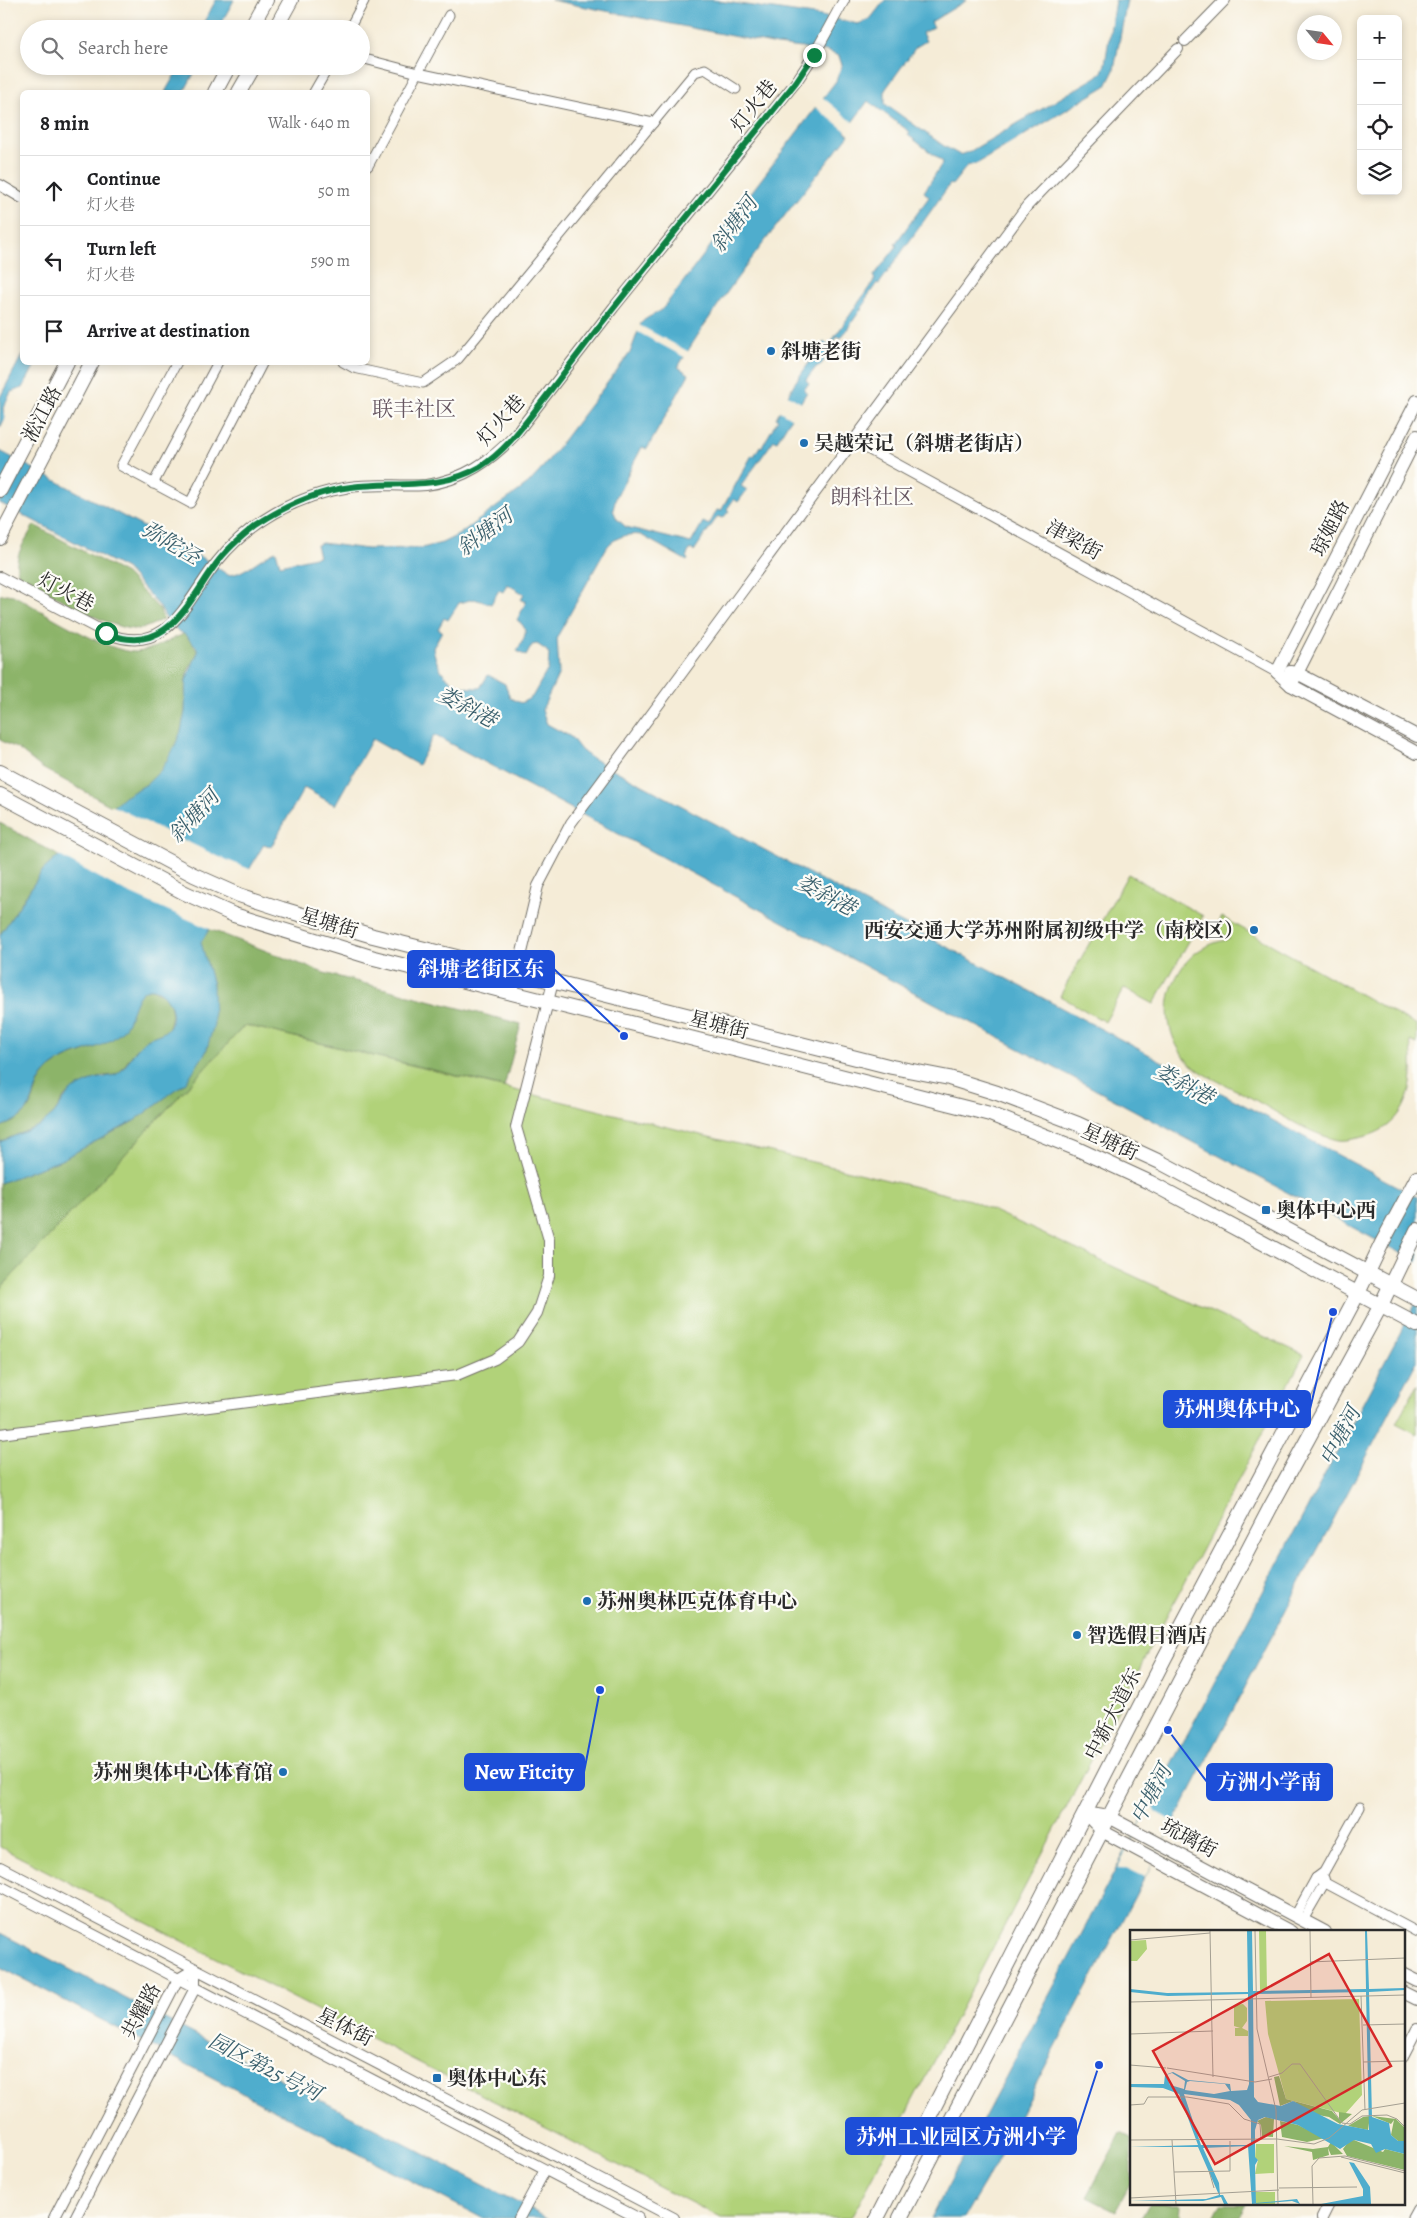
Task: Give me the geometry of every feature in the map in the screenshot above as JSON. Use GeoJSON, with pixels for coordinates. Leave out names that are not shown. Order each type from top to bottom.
{"type":"FeatureCollection","features":[{"type":"Feature","properties":{"kind":"main road"},"geometry":{"type":"LineString","coordinates":[[255,20],[266,0]]}},
{"type":"Feature","properties":{"kind":"main road"},"geometry":{"type":"LineString","coordinates":[[280,20],[291,0]]}},
{"type":"Feature","properties":{"kind":"main road"},"geometry":{"type":"LineString","coordinates":[[216,90],[224,75]]}},
{"type":"Feature","properties":{"kind":"main road"},"geometry":{"type":"LineString","coordinates":[[240,90],[249,75]]}},
{"type":"Feature","properties":{"kind":"main road","name":"淞江路"},"geometry":{"type":"LineString","coordinates":[[0,490],[65,365]]}},
{"type":"Feature","properties":{"kind":"main road","name":"淞江路"},"geometry":{"type":"LineString","coordinates":[[0,538],[90,365]]}},
{"type":"Feature","properties":{"kind":"main road","name":"琼姬路"},"geometry":{"type":"LineString","coordinates":[[1277,672],[1417,401]]}},
{"type":"Feature","properties":{"kind":"main road","name":"琼姬路"},"geometry":{"type":"LineString","coordinates":[[1291,685],[1417,436]]}},
{"type":"Feature","properties":{"kind":"main road","name":"津梁街"},"geometry":{"type":"LineString","coordinates":[[1277,672],[1297,672],[1417,736]]}},
{"type":"Feature","properties":{"kind":"main road","name":"津梁街"},"geometry":{"type":"LineString","coordinates":[[1277,672],[1291,685],[1417,753]]}},
{"type":"Feature","properties":{"kind":"main road","name":"星塘街"},"geometry":{"type":"LineString","coordinates":[[0,772],[194,875],[240,895],[282,909],[373,936],[892,1067],[949,1078],[997,1093],[1078,1124],[1160,1162],[1416,1298]]}},
{"type":"Feature","properties":{"kind":"main road","name":"星塘街"},"geometry":{"type":"LineString","coordinates":[[0,795],[185,893],[234,914],[267,925],[374,958],[990,1114],[1075,1148],[1149,1182],[1411,1322]]}},
{"type":"Feature","properties":{"kind":"main road","name":"中新大道东"},"geometry":{"type":"LineString","coordinates":[[877,2218],[1165,1657],[1417,1178]]}},
{"type":"Feature","properties":{"kind":"main road"},"geometry":{"type":"LineString","coordinates":[[900,2218],[1270,1508],[1381,1305],[1417,1230]]}},
{"type":"Feature","properties":{"kind":"main road","name":"琉璃街"},"geometry":{"type":"LineString","coordinates":[[1085,1813],[1109,1817],[1321,1930]]}},
{"type":"Feature","properties":{"kind":"main road","name":"琉璃街"},"geometry":{"type":"LineString","coordinates":[[1085,1813],[1102,1831],[1287,1930]]}},
{"type":"Feature","properties":{"kind":"main road"},"geometry":{"type":"LineString","coordinates":[[1404,1974],[1417,1981]]}},
{"type":"Feature","properties":{"kind":"main road"},"geometry":{"type":"LineString","coordinates":[[1404,1992],[1417,1999]]}},
{"type":"Feature","properties":{"kind":"street","name":"灯火巷"},"geometry":{"type":"LineString","coordinates":[[0,577],[116,637],[142,639],[160,633],[170,626],[184,611],[217,562],[252,528],[295,503],[320,494],[350,487],[425,484],[443,481],[478,467],[492,458],[516,434],[614,307],[796,82],[814,55],[844,0]]}},
{"type":"Feature","properties":{"kind":"street"},"geometry":{"type":"LineString","coordinates":[[512,994],[538,886],[571,823],[1026,206],[1225,0]]}},
{"type":"Feature","properties":{"kind":"street"},"geometry":{"type":"LineString","coordinates":[[354,20],[364,1]]}},
{"type":"Feature","properties":{"kind":"street"},"geometry":{"type":"LineString","coordinates":[[370,162],[449,15]]}},
{"type":"Feature","properties":{"kind":"street"},"geometry":{"type":"LineString","coordinates":[[370,60],[653,123]]}},
{"type":"Feature","properties":{"kind":"street"},"geometry":{"type":"LineString","coordinates":[[349,365],[354,368],[423,383],[458,359],[695,72],[700,69],[711,72],[736,89]]}},
{"type":"Feature","properties":{"kind":"street"},"geometry":{"type":"LineString","coordinates":[[315,90],[324,75]]}},
{"type":"Feature","properties":{"kind":"street"},"geometry":{"type":"LineString","coordinates":[[0,185],[20,197]]}},
{"type":"Feature","properties":{"kind":"street"},"geometry":{"type":"LineString","coordinates":[[175,365],[121,466],[190,503],[261,365]]}},
{"type":"Feature","properties":{"kind":"street"},"geometry":{"type":"LineString","coordinates":[[153,484],[216,365]]}},
{"type":"Feature","properties":{"kind":"street","name":"津梁街"},"geometry":{"type":"LineString","coordinates":[[854,441],[1277,672]]}},
{"type":"Feature","properties":{"kind":"street"},"geometry":{"type":"LineString","coordinates":[[0,1434],[458,1375],[477,1368],[509,1350],[529,1328],[537,1313],[549,1276],[549,1240],[516,1127],[552,982]]}},
{"type":"Feature","properties":{"kind":"street"},"geometry":{"type":"LineString","coordinates":[[1299,1918],[1360,1807]]}},
{"type":"Feature","properties":{"kind":"street","name":"星体街"},"geometry":{"type":"LineString","coordinates":[[0,1867],[674,2218]]}},
{"type":"Feature","properties":{"kind":"street"},"geometry":{"type":"LineString","coordinates":[[1322,1878],[1417,1932]]}},
{"type":"Feature","properties":{"kind":"street","name":"星体街"},"geometry":{"type":"LineString","coordinates":[[0,1886],[638,2218]]}},
{"type":"Feature","properties":{"kind":"street","name":"共耀路"},"geometry":{"type":"LineString","coordinates":[[54,2218],[178,1979],[195,1969]]}},
{"type":"Feature","properties":{"kind":"street","name":"共耀路"},"geometry":{"type":"LineString","coordinates":[[75,2218],[195,1988],[195,1969]]}},
{"type":"Feature","properties":{"kind":"street"},"geometry":{"type":"LineString","coordinates":[[1404,2054],[1417,2029]]}},
{"type":"Feature","properties":{"kind":"street"},"geometry":{"type":"LineString","coordinates":[[520,2218],[545,2170]]}},
{"type":"Feature","properties":{"kind":"street"},"geometry":{"type":"LineString","coordinates":[[1322,2218],[1328,2206]]}},
{"type":"Feature","properties":{"kind":"street"},"geometry":{"type":"LineString","coordinates":[[1412,2218],[1417,2209]]}},
{"type":"Feature","properties":{"kind":"green space"},"geometry":{"type":"Polygon","coordinates":[[[34,525],[126,574],[160,610],[163,619],[138,629],[112,624],[79,609],[20,577],[17,570],[18,557],[34,525]]]}},
{"type":"Feature","properties":{"kind":"green space"},"geometry":{"type":"Polygon","coordinates":[[[0,595],[13,595],[109,646],[136,652],[148,650],[184,634],[196,648],[196,657],[186,679],[184,719],[176,747],[166,764],[154,778],[113,807],[42,768],[18,749],[0,740],[0,595]]]}},
{"type":"Feature","properties":{"kind":"green space"},"geometry":{"type":"Polygon","coordinates":[[[0,823],[59,856],[43,870],[0,935],[0,823]]]}},
{"type":"Feature","properties":{"kind":"green space"},"geometry":{"type":"Polygon","coordinates":[[[1128,874],[1203,916],[1154,1004],[1124,988],[1105,1022],[1060,996],[1128,874]]]}},
{"type":"Feature","properties":{"kind":"green space"},"geometry":{"type":"Polygon","coordinates":[[[1222,917],[1417,1026],[1417,1044],[1410,1041],[1412,1056],[1411,1086],[1407,1100],[1391,1123],[1379,1131],[1363,1137],[1337,1140],[1300,1126],[1205,1074],[1190,1064],[1185,1058],[1174,1040],[1171,1030],[1168,1009],[1171,989],[1180,971],[1191,957],[1212,944],[1230,939],[1215,930],[1222,917]]]}},
{"type":"Feature","properties":{"kind":"green space"},"geometry":{"type":"Polygon","coordinates":[[[209,929],[324,973],[521,1024],[504,1087],[245,1025],[0,1289],[0,1183],[61,1160],[134,1121],[186,1082],[213,985],[200,942],[209,929]]]}},
{"type":"Feature","properties":{"kind":"green space"},"geometry":{"type":"Polygon","coordinates":[[[151,988],[165,996],[170,1003],[172,1015],[169,1027],[163,1033],[149,1038],[137,1048],[120,1072],[115,1075],[102,1076],[65,1096],[54,1114],[41,1125],[0,1142],[0,1127],[23,1115],[33,1100],[43,1076],[50,1068],[58,1062],[114,1038],[126,1026],[140,994],[151,988]]]}},
{"type":"Feature","properties":{"kind":"green space","name":"苏州奥林匹克体育中心"},"geometry":{"type":"Polygon","coordinates":[[[245,1025],[970,1200],[1304,1355],[851,2218],[721,2218],[0,1847],[0,1289],[245,1025]]]}},
{"type":"Feature","properties":{"kind":"green space"},"geometry":{"type":"Polygon","coordinates":[[[1417,1385],[1417,1434],[1396,1423],[1417,1385]]]}},
{"type":"Feature","properties":{"kind":"green space"},"geometry":{"type":"Polygon","coordinates":[[[1121,2133],[1130,2138],[1130,2184],[1115,2211],[1087,2197],[1121,2133]]]}},
{"type":"Feature","properties":{"kind":"green space"},"geometry":{"type":"Polygon","coordinates":[[[1148,2206],[1180,2206],[1179,2218],[1141,2218],[1148,2206]]]}},
{"type":"Feature","properties":{"kind":"green space"},"geometry":{"type":"Polygon","coordinates":[[[1220,2206],[1245,2206],[1239,2218],[1214,2218],[1220,2206]]]}},
{"type":"Feature","properties":{"kind":"water"},"geometry":{"type":"Polygon","coordinates":[[[216,0],[234,0],[223,20],[205,20],[216,0]]]}},
{"type":"Feature","properties":{"kind":"water"},"geometry":{"type":"Polygon","coordinates":[[[551,0],[712,0],[821,16],[858,24],[870,19],[885,0],[967,0],[931,22],[934,27],[922,33],[926,41],[916,47],[885,90],[885,104],[944,146],[960,155],[969,152],[1102,72],[1105,64],[1115,0],[1127,0],[1114,70],[1106,86],[978,163],[967,166],[952,185],[950,184],[879,284],[877,283],[841,338],[838,336],[832,345],[834,347],[819,367],[817,366],[806,380],[809,383],[804,390],[807,392],[777,441],[774,440],[741,486],[747,490],[738,502],[734,499],[727,509],[729,511],[723,518],[718,516],[694,551],[690,549],[686,557],[687,561],[641,535],[622,536],[607,547],[557,637],[559,673],[542,710],[547,724],[571,737],[581,750],[590,757],[1417,1197],[1417,1262],[434,735],[418,765],[372,739],[335,805],[304,788],[271,847],[264,844],[201,942],[213,985],[214,1024],[206,1052],[186,1082],[134,1121],[61,1160],[0,1183],[0,1142],[41,1125],[54,1114],[70,1091],[95,1079],[115,1075],[120,1072],[140,1046],[146,1040],[166,1030],[172,1019],[172,1010],[163,994],[149,989],[142,993],[123,1030],[106,1043],[67,1058],[49,1069],[42,1077],[32,1101],[23,1115],[0,1127],[0,935],[43,870],[124,797],[147,784],[161,770],[173,750],[181,731],[185,712],[186,680],[198,652],[196,646],[165,617],[160,607],[126,569],[0,503],[0,451],[206,560],[228,575],[246,569],[276,551],[280,565],[319,556],[316,545],[322,543],[367,549],[422,548],[442,543],[458,535],[528,484],[540,471],[630,353],[641,323],[664,307],[836,81],[842,65],[839,56],[827,51],[777,45],[551,0]],[[868,101],[845,132],[849,135],[738,277],[678,367],[689,374],[647,449],[642,447],[616,497],[613,510],[617,519],[626,527],[691,543],[703,522],[709,525],[717,510],[721,511],[752,455],[754,456],[760,446],[762,447],[778,419],[776,418],[794,384],[824,342],[829,345],[875,279],[873,277],[897,246],[895,244],[929,197],[924,192],[943,162],[908,135],[910,132],[868,101]],[[507,584],[503,592],[499,590],[491,604],[474,599],[459,603],[448,620],[444,618],[438,629],[442,631],[433,648],[435,657],[443,672],[454,683],[470,688],[480,688],[488,675],[505,684],[510,698],[521,703],[532,697],[548,669],[549,654],[537,644],[532,645],[526,656],[517,651],[524,638],[525,631],[524,627],[517,620],[526,602],[521,600],[524,594],[507,584]]]}},
{"type":"Feature","properties":{"kind":"water"},"geometry":{"type":"Polygon","coordinates":[[[175,75],[193,75],[185,90],[166,90],[175,75]]]}},
{"type":"Feature","properties":{"kind":"water"},"geometry":{"type":"Polygon","coordinates":[[[20,359],[20,365],[35,365],[23,388],[11,392],[3,408],[5,418],[0,428],[0,397],[20,359]]]}},
{"type":"Feature","properties":{"kind":"water"},"geometry":{"type":"Polygon","coordinates":[[[1417,1301],[1417,1361],[1037,2082],[995,2166],[964,2218],[931,2218],[1417,1301]]]}},
{"type":"Feature","properties":{"kind":"water"},"geometry":{"type":"Polygon","coordinates":[[[0,1933],[547,2218],[482,2218],[0,1967],[0,1933]]]}},
{"type":"Feature","properties":{"kind":"pier"},"geometry":{"type":"Polygon","coordinates":[[[821,96],[854,123],[848,132],[851,135],[814,106],[821,96]]]}},
{"type":"Feature","properties":{"kind":"pier"},"geometry":{"type":"Polygon","coordinates":[[[639,325],[689,352],[686,358],[636,331],[639,325]]]}},
{"type":"Feature","properties":{"kind":"pier"},"geometry":{"type":"Polygon","coordinates":[[[786,394],[803,404],[794,420],[778,410],[786,394]]]}},
{"type":"Feature","properties":{"kind":"pier"},"geometry":{"type":"Polygon","coordinates":[[[111,805],[217,856],[252,870],[212,930],[122,890],[56,854],[111,805]]]}},
{"type":"Feature","properties":{"kind":"pier"},"geometry":{"type":"Polygon","coordinates":[[[1152,1802],[1156,1812],[1174,1822],[1145,1877],[1126,1868],[1117,1869],[1152,1802]]]}},
{"type":"Feature","properties":{"kind":"place","name":"斜塘老街"},"geometry":{"type":"Point","coordinates":[771,351]}},
{"type":"Feature","properties":{"kind":"place","name":"吴越荣记（斜塘老街店）"},"geometry":{"type":"Point","coordinates":[804,443]}},
{"type":"Feature","properties":{"kind":"place","name":"西安交通大学苏州附属初级中学（南校区）"},"geometry":{"type":"Point","coordinates":[1254,930]}},
{"type":"Feature","properties":{"kind":"place","name":"斜塘老街区东"},"geometry":{"type":"Point","coordinates":[624,1036]}},
{"type":"Feature","properties":{"kind":"place","name":"奥体中心西"},"geometry":{"type":"Point","coordinates":[1266,1210]}},
{"type":"Feature","properties":{"kind":"place","name":"苏州奥体中心"},"geometry":{"type":"Point","coordinates":[1333,1312]}},
{"type":"Feature","properties":{"kind":"place","name":"苏州奥林匹克体育中心"},"geometry":{"type":"Point","coordinates":[587,1601]}},
{"type":"Feature","properties":{"kind":"place","name":"智选假日酒店"},"geometry":{"type":"Point","coordinates":[1077,1635]}},
{"type":"Feature","properties":{"kind":"place","name":"New Fitcity"},"geometry":{"type":"Point","coordinates":[600,1690]}},
{"type":"Feature","properties":{"kind":"place","name":"方洲小学南"},"geometry":{"type":"Point","coordinates":[1168,1730]}},
{"type":"Feature","properties":{"kind":"place","name":"苏州奥体中心体育馆"},"geometry":{"type":"Point","coordinates":[283,1772]}},
{"type":"Feature","properties":{"kind":"place","name":"苏州工业园区方洲小学"},"geometry":{"type":"Point","coordinates":[1099,2065]}},
{"type":"Feature","properties":{"kind":"place","name":"奥体中心东"},"geometry":{"type":"Point","coordinates":[437,2078]}},
{"type":"Feature","properties":{"kind":"district","name":"联丰社区"},"geometry":{"type":"Point","coordinates":[414,409]}},
{"type":"Feature","properties":{"kind":"district","name":"朗科社区"},"geometry":{"type":"Point","coordinates":[872,497]}},
{"type":"Feature","properties":{"kind":"route"},"geometry":{"type":"LineString","coordinates":[[106,633],[130,640],[142,639],[160,633],[178,619],[217,562],[235,543],[252,528],[295,503],[320,494],[350,487],[425,484],[443,481],[462,475],[492,458],[516,434],[614,307],[796,82],[814,55]]}},
{"type":"Feature","properties":{"kind":"water label","name":"斜塘河"},"geometry":{"type":"Point","coordinates":[734,224]}},
{"type":"Feature","properties":{"kind":"water label","name":"斜塘河"},"geometry":{"type":"Point","coordinates":[485,532]}},
{"type":"Feature","properties":{"kind":"water label","name":"弥陀泾"},"geometry":{"type":"Point","coordinates":[171,543]}},
{"type":"Feature","properties":{"kind":"water label","name":"娄斜港"},"geometry":{"type":"Point","coordinates":[467,707]}},
{"type":"Feature","properties":{"kind":"water label","name":"斜塘河"},"geometry":{"type":"Point","coordinates":[194,816]}},
{"type":"Feature","properties":{"kind":"water label","name":"娄斜港"},"geometry":{"type":"Point","coordinates":[826,895]}},
{"type":"Feature","properties":{"kind":"water label","name":"娄斜港"},"geometry":{"type":"Point","coordinates":[1184,1084]}},
{"type":"Feature","properties":{"kind":"water label","name":"中塘河"},"geometry":{"type":"Point","coordinates":[1340,1436]}},
{"type":"Feature","properties":{"kind":"water label","name":"中塘河"},"geometry":{"type":"Point","coordinates":[1151,1794]}},
{"type":"Feature","properties":{"kind":"water label","name":"园区第25号河"},"geometry":{"type":"Point","coordinates":[265,2067]}}]}
